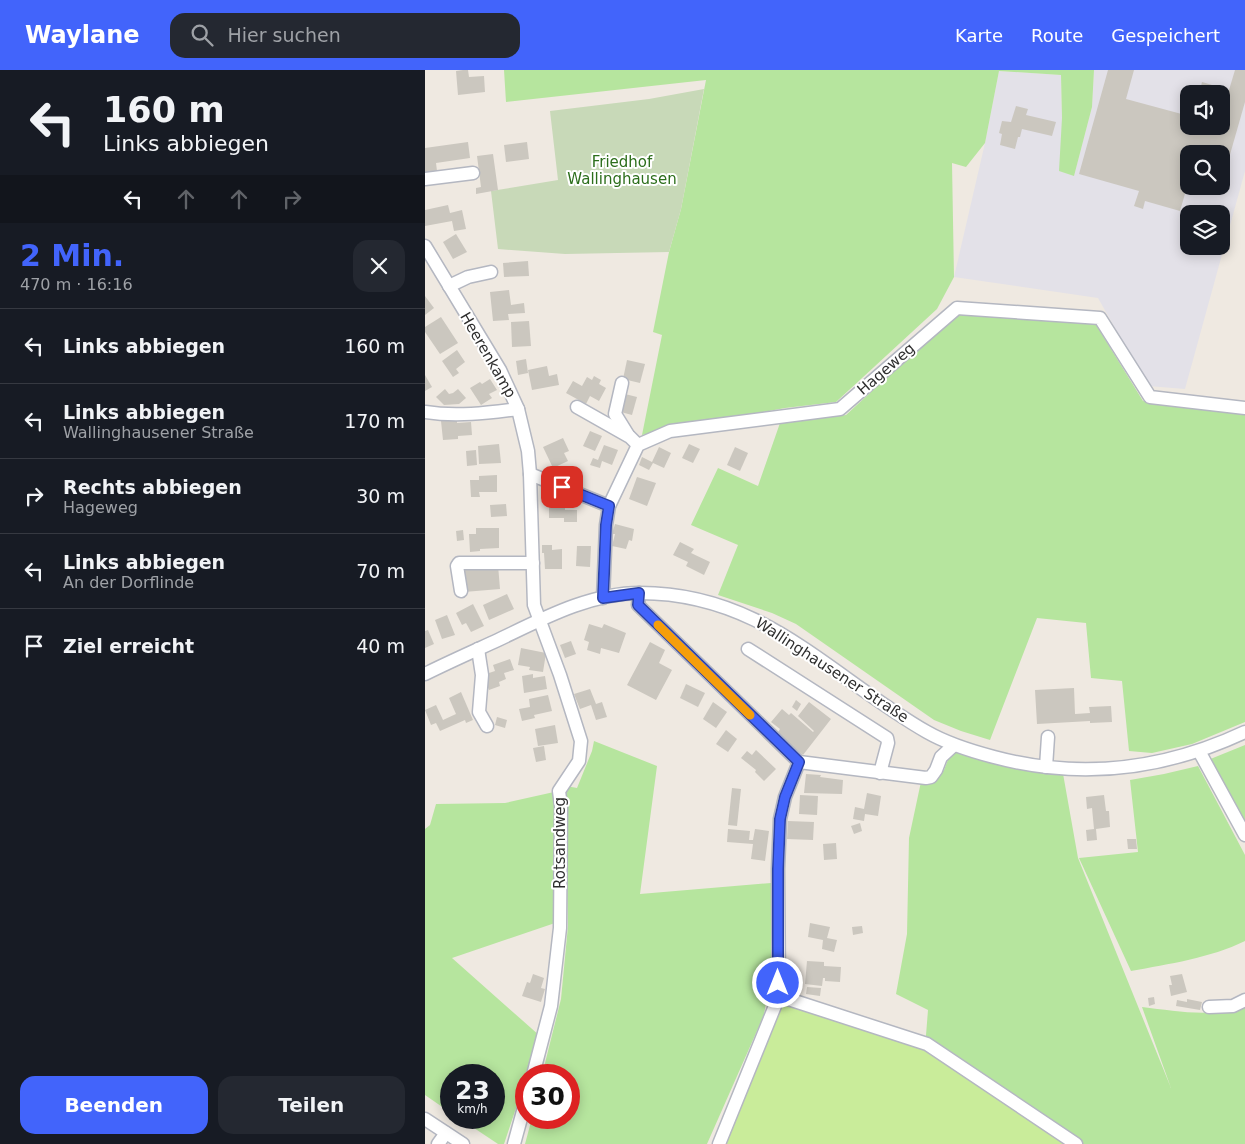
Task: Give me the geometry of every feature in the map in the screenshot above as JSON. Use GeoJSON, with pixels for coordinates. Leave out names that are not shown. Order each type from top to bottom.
{"type":"FeatureCollection","features":[{"type":"Feature","properties":{"kind":"street"},"geometry":{"type":"LineString","coordinates":[[425,179],[473,173]]}},
{"type":"Feature","properties":{"kind":"street","name":"Heerenkamp"},"geometry":{"type":"LineString","coordinates":[[425,246],[500,370],[518,410],[528,451],[534,605],[539,621]]}},
{"type":"Feature","properties":{"kind":"street"},"geometry":{"type":"LineString","coordinates":[[449,286],[468,277],[491,272]]}},
{"type":"Feature","properties":{"kind":"street","name":"Hageweg"},"geometry":{"type":"LineString","coordinates":[[634,441],[670,431],[840,409],[957,308],[1100,318],[1151,398],[1245,408]]}},
{"type":"Feature","properties":{"kind":"street"},"geometry":{"type":"LineString","coordinates":[[622,382],[615,414],[634,441]]}},
{"type":"Feature","properties":{"kind":"street"},"geometry":{"type":"LineString","coordinates":[[577,407],[634,441]]}},
{"type":"Feature","properties":{"kind":"street"},"geometry":{"type":"LineString","coordinates":[[425,412],[474,414],[518,410]]}},
{"type":"Feature","properties":{"kind":"street"},"geometry":{"type":"LineString","coordinates":[[603,598],[606,525],[609,506],[634,441]]}},
{"type":"Feature","properties":{"kind":"street"},"geometry":{"type":"LineString","coordinates":[[530,474],[609,506]]}},
{"type":"Feature","properties":{"kind":"street"},"geometry":{"type":"LineString","coordinates":[[461,591],[457,566],[459,563],[533,563]]}},
{"type":"Feature","properties":{"kind":"street"},"geometry":{"type":"LineString","coordinates":[[639,593],[638,605],[799,762],[926,778],[931,777],[941,757],[954,745]]}},
{"type":"Feature","properties":{"kind":"street","name":"Wallinghausener Straße"},"geometry":{"type":"LineString","coordinates":[[425,674],[539,621],[581,604],[603,598],[639,593],[673,594],[702,600],[748,616],[787,637],[928,733],[954,745],[1024,765],[1097,769],[1141,765],[1199,751],[1245,732]]}},
{"type":"Feature","properties":{"kind":"street","name":"Rotsandweg"},"geometry":{"type":"LineString","coordinates":[[536,1064],[551,1006],[560,928],[561,806],[559,791],[579,761],[581,751],[581,741],[560,675],[539,621]]}},
{"type":"Feature","properties":{"kind":"street"},"geometry":{"type":"LineString","coordinates":[[748,649],[887,738],[888,743],[881,773]]}},
{"type":"Feature","properties":{"kind":"street"},"geometry":{"type":"LineString","coordinates":[[478,650],[483,675],[479,712],[487,726]]}},
{"type":"Feature","properties":{"kind":"street"},"geometry":{"type":"LineString","coordinates":[[1046,767],[1048,736]]}},
{"type":"Feature","properties":{"kind":"street"},"geometry":{"type":"LineString","coordinates":[[1199,751],[1245,835]]}},
{"type":"Feature","properties":{"kind":"street"},"geometry":{"type":"LineString","coordinates":[[719,1144],[779,996],[778,869],[780,819],[785,797],[799,762]]}},
{"type":"Feature","properties":{"kind":"street"},"geometry":{"type":"LineString","coordinates":[[779,996],[927,1044],[1076,1144]]}},
{"type":"Feature","properties":{"kind":"street"},"geometry":{"type":"LineString","coordinates":[[1209,1007],[1233,1006],[1245,1000]]}},
{"type":"Feature","properties":{"kind":"street"},"geometry":{"type":"LineString","coordinates":[[425,1119],[463,1144]]}},
{"type":"Feature","properties":{"kind":"street"},"geometry":{"type":"LineString","coordinates":[[514,1144],[518,1129]]}},
{"type":"Feature","properties":{"kind":"street"},"geometry":{"type":"LineString","coordinates":[[438,1144],[446,1133]]}},
{"type":"Feature","properties":{"kind":"shaded area"},"geometry":{"type":"Polygon","coordinates":[[[1094,70],[1245,70],[1245,171],[1230,226],[1230,205],[1180,205],[1180,255],[1222,255],[1185,389],[1148,386],[1098,298],[954,277],[985,143],[999,71],[1061,75],[1062,118],[1074,176],[1092,107],[1094,70]]]}},
{"type":"Feature","properties":{"kind":"green space"},"geometry":{"type":"Polygon","coordinates":[[[504,70],[1094,70],[1092,107],[1074,176],[1059,171],[1062,118],[1061,75],[999,71],[985,143],[966,167],[952,163],[954,277],[937,309],[836,402],[785,408],[642,435],[662,335],[653,332],[669,252],[681,209],[706,80],[506,102],[504,70]]]}},
{"type":"Feature","properties":{"kind":"green space","name":"Friedhof Wallinghausen"},"geometry":{"type":"Polygon","coordinates":[[[704,89],[681,209],[669,252],[565,254],[498,249],[491,191],[558,180],[550,111],[649,99],[704,89]]]}},
{"type":"Feature","properties":{"kind":"green space"},"geometry":{"type":"Polygon","coordinates":[[[956,314],[1095,323],[1143,401],[1245,413],[1245,722],[1192,744],[1152,753],[1129,751],[1122,681],[1091,678],[1086,623],[1037,618],[990,740],[934,720],[796,624],[772,613],[718,595],[738,545],[691,525],[718,468],[758,486],[780,423],[846,415],[956,314]]]}},
{"type":"Feature","properties":{"kind":"green space"},"geometry":{"type":"Polygon","coordinates":[[[594,741],[657,766],[640,894],[771,883],[771,970],[764,1015],[707,1144],[525,1144],[529,1129],[580,1129],[580,1064],[545,1064],[561,999],[568,926],[565,792],[566,786],[577,788],[592,751],[594,741]]]}},
{"type":"Feature","properties":{"kind":"green space"},"geometry":{"type":"Polygon","coordinates":[[[961,745],[1062,768],[1078,858],[1171,1088],[1142,1007],[1207,1013],[1232,1010],[1245,1006],[1245,1144],[1066,1144],[925,1048],[928,1010],[896,994],[907,934],[909,838],[922,777],[938,777],[944,770],[949,757],[961,745]]]}},
{"type":"Feature","properties":{"kind":"green space"},"geometry":{"type":"Polygon","coordinates":[[[1245,745],[1245,829],[1208,760],[1245,745]]]}},
{"type":"Feature","properties":{"kind":"green space"},"geometry":{"type":"Polygon","coordinates":[[[1198,766],[1245,855],[1245,941],[1204,956],[1131,971],[1079,858],[1138,852],[1130,780],[1198,766]]]}},
{"type":"Feature","properties":{"kind":"green space"},"geometry":{"type":"Polygon","coordinates":[[[554,792],[555,923],[452,958],[540,1036],[531,1064],[515,1064],[515,1111],[504,1144],[498,1144],[476,1129],[505,1129],[505,1064],[440,1064],[440,1105],[425,1095],[425,829],[430,825],[436,804],[505,803],[554,792]]]}},
{"type":"Feature","properties":{"kind":"green space"},"geometry":{"type":"Polygon","coordinates":[[[782,1000],[925,1048],[1066,1144],[725,1144],[782,1000]]]}},
{"type":"Feature","properties":{"kind":"building"},"geometry":{"type":"Polygon","coordinates":[[[468,70],[469,77],[484,76],[485,92],[458,95],[456,71],[468,70]]]}},
{"type":"Feature","properties":{"kind":"building"},"geometry":{"type":"Polygon","coordinates":[[[1108,70],[1134,70],[1126,99],[1180,114],[1180,135],[1230,135],[1230,87],[1235,70],[1245,70],[1245,102],[1230,154],[1230,145],[1180,145],[1180,195],[1185,195],[1182,205],[1180,205],[1180,211],[1145,201],[1143,209],[1134,206],[1139,191],[1079,174],[1108,70]]]}},
{"type":"Feature","properties":{"kind":"building"},"geometry":{"type":"Polygon","coordinates":[[[1202,82],[1212,85],[1201,85],[1202,82]]]}},
{"type":"Feature","properties":{"kind":"building"},"geometry":{"type":"Polygon","coordinates":[[[1016,106],[1028,109],[1026,115],[1056,122],[1052,136],[1022,129],[1015,149],[1000,145],[1002,134],[999,133],[1002,121],[1011,122],[1016,106]]]}},
{"type":"Feature","properties":{"kind":"building"},"geometry":{"type":"Polygon","coordinates":[[[468,142],[470,158],[436,163],[437,171],[425,172],[425,148],[468,142]]]}},
{"type":"Feature","properties":{"kind":"building"},"geometry":{"type":"Polygon","coordinates":[[[527,142],[529,159],[506,162],[504,145],[527,142]]]}},
{"type":"Feature","properties":{"kind":"building"},"geometry":{"type":"Polygon","coordinates":[[[493,154],[498,190],[476,194],[476,188],[481,187],[477,156],[493,154]]]}},
{"type":"Feature","properties":{"kind":"building"},"geometry":{"type":"Polygon","coordinates":[[[448,205],[450,213],[462,210],[466,229],[454,231],[452,221],[425,226],[425,210],[448,205]]]}},
{"type":"Feature","properties":{"kind":"building"},"geometry":{"type":"Polygon","coordinates":[[[456,234],[467,252],[453,259],[443,242],[456,234]]]}},
{"type":"Feature","properties":{"kind":"building"},"geometry":{"type":"Polygon","coordinates":[[[528,261],[529,276],[504,277],[503,263],[528,261]]]}},
{"type":"Feature","properties":{"kind":"building"},"geometry":{"type":"Polygon","coordinates":[[[509,290],[511,305],[524,303],[525,313],[508,314],[509,320],[493,321],[490,292],[509,290]]]}},
{"type":"Feature","properties":{"kind":"building"},"geometry":{"type":"Polygon","coordinates":[[[425,296],[434,308],[425,315],[425,296]]]}},
{"type":"Feature","properties":{"kind":"building"},"geometry":{"type":"Polygon","coordinates":[[[441,317],[458,343],[440,354],[425,332],[425,327],[441,317]]]}},
{"type":"Feature","properties":{"kind":"building"},"geometry":{"type":"Polygon","coordinates":[[[529,321],[531,346],[512,347],[511,322],[529,321]]]}},
{"type":"Feature","properties":{"kind":"building"},"geometry":{"type":"Polygon","coordinates":[[[457,350],[465,362],[456,369],[459,373],[453,377],[442,361],[457,350]]]}},
{"type":"Feature","properties":{"kind":"building"},"geometry":{"type":"Polygon","coordinates":[[[526,359],[528,373],[518,375],[516,361],[526,359]]]}},
{"type":"Feature","properties":{"kind":"building"},"geometry":{"type":"Polygon","coordinates":[[[627,360],[645,364],[640,383],[623,379],[627,360]]]}},
{"type":"Feature","properties":{"kind":"building"},"geometry":{"type":"Polygon","coordinates":[[[547,366],[549,376],[557,374],[559,385],[532,390],[528,370],[547,366]]]}},
{"type":"Feature","properties":{"kind":"building"},"geometry":{"type":"Polygon","coordinates":[[[425,375],[432,387],[425,391],[425,375]]]}},
{"type":"Feature","properties":{"kind":"building"},"geometry":{"type":"Polygon","coordinates":[[[594,376],[601,380],[599,384],[606,388],[599,401],[590,396],[586,404],[566,393],[573,381],[582,386],[587,377],[592,380],[594,376]]]}},
{"type":"Feature","properties":{"kind":"building"},"geometry":{"type":"Polygon","coordinates":[[[490,379],[497,390],[489,394],[492,398],[481,405],[470,388],[490,379]]]}},
{"type":"Feature","properties":{"kind":"building"},"geometry":{"type":"Polygon","coordinates":[[[445,389],[449,394],[458,389],[466,398],[459,404],[444,405],[436,397],[445,389]]]}},
{"type":"Feature","properties":{"kind":"building"},"geometry":{"type":"Polygon","coordinates":[[[621,393],[637,397],[632,415],[617,411],[621,393]]]}},
{"type":"Feature","properties":{"kind":"building"},"geometry":{"type":"Polygon","coordinates":[[[457,420],[457,423],[471,422],[472,435],[458,436],[458,439],[443,440],[441,421],[457,420]]]}},
{"type":"Feature","properties":{"kind":"building"},"geometry":{"type":"Polygon","coordinates":[[[590,431],[602,436],[595,451],[583,446],[590,431]]]}},
{"type":"Feature","properties":{"kind":"building"},"geometry":{"type":"Polygon","coordinates":[[[563,438],[569,451],[564,453],[568,461],[553,468],[543,447],[563,438]]]}},
{"type":"Feature","properties":{"kind":"building"},"geometry":{"type":"Polygon","coordinates":[[[499,444],[501,463],[479,464],[478,446],[499,444]]]}},
{"type":"Feature","properties":{"kind":"building"},"geometry":{"type":"Polygon","coordinates":[[[689,444],[700,449],[693,463],[682,458],[689,444]]]}},
{"type":"Feature","properties":{"kind":"building"},"geometry":{"type":"Polygon","coordinates":[[[604,445],[618,450],[612,465],[602,461],[600,468],[590,465],[593,458],[598,460],[604,445]]]}},
{"type":"Feature","properties":{"kind":"building"},"geometry":{"type":"Polygon","coordinates":[[[659,447],[671,453],[664,468],[653,463],[649,470],[639,465],[642,457],[652,462],[659,447]]]}},
{"type":"Feature","properties":{"kind":"building"},"geometry":{"type":"Polygon","coordinates":[[[735,447],[748,453],[740,471],[727,465],[735,447]]]}},
{"type":"Feature","properties":{"kind":"building"},"geometry":{"type":"Polygon","coordinates":[[[476,450],[477,465],[467,466],[466,451],[476,450]]]}},
{"type":"Feature","properties":{"kind":"building"},"geometry":{"type":"Polygon","coordinates":[[[497,475],[497,492],[479,492],[480,497],[471,497],[470,480],[479,480],[479,476],[497,475]]]}},
{"type":"Feature","properties":{"kind":"building"},"geometry":{"type":"Polygon","coordinates":[[[637,477],[656,483],[647,506],[629,499],[637,477]]]}},
{"type":"Feature","properties":{"kind":"building"},"geometry":{"type":"Polygon","coordinates":[[[549,503],[565,503],[565,510],[577,510],[577,522],[564,522],[564,518],[549,518],[549,503]]]}},
{"type":"Feature","properties":{"kind":"building"},"geometry":{"type":"Polygon","coordinates":[[[506,504],[507,516],[491,517],[490,505],[506,504]]]}},
{"type":"Feature","properties":{"kind":"building"},"geometry":{"type":"Polygon","coordinates":[[[615,524],[634,529],[632,541],[629,540],[626,549],[612,546],[615,534],[612,534],[615,524]]]}},
{"type":"Feature","properties":{"kind":"building"},"geometry":{"type":"Polygon","coordinates":[[[476,528],[499,528],[499,548],[480,549],[480,551],[470,552],[469,534],[476,534],[476,528]]]}},
{"type":"Feature","properties":{"kind":"building"},"geometry":{"type":"Polygon","coordinates":[[[463,530],[464,540],[457,541],[456,531],[463,530]]]}},
{"type":"Feature","properties":{"kind":"building"},"geometry":{"type":"Polygon","coordinates":[[[680,542],[694,549],[691,553],[710,562],[704,575],[686,566],[688,562],[673,555],[680,542]]]}},
{"type":"Feature","properties":{"kind":"building"},"geometry":{"type":"Polygon","coordinates":[[[542,545],[552,545],[552,550],[562,549],[562,569],[545,569],[542,545]]]}},
{"type":"Feature","properties":{"kind":"building"},"geometry":{"type":"Polygon","coordinates":[[[577,546],[591,546],[590,567],[576,566],[577,546]]]}},
{"type":"Feature","properties":{"kind":"building"},"geometry":{"type":"Polygon","coordinates":[[[498,565],[500,589],[464,592],[462,568],[498,565]]]}},
{"type":"Feature","properties":{"kind":"building"},"geometry":{"type":"Polygon","coordinates":[[[507,594],[514,609],[489,620],[483,605],[507,594]]]}},
{"type":"Feature","properties":{"kind":"building"},"geometry":{"type":"Polygon","coordinates":[[[473,604],[484,626],[471,632],[466,623],[462,625],[456,613],[473,604]]]}},
{"type":"Feature","properties":{"kind":"building"},"geometry":{"type":"Polygon","coordinates":[[[447,615],[455,635],[442,639],[435,620],[447,615]]]}},
{"type":"Feature","properties":{"kind":"building"},"geometry":{"type":"Polygon","coordinates":[[[589,624],[602,628],[604,624],[626,633],[619,653],[601,648],[600,654],[587,650],[589,642],[584,640],[589,624]]]}},
{"type":"Feature","properties":{"kind":"building"},"geometry":{"type":"Polygon","coordinates":[[[428,630],[434,644],[425,648],[425,631],[428,630]]]}},
{"type":"Feature","properties":{"kind":"building"},"geometry":{"type":"Polygon","coordinates":[[[571,641],[576,654],[565,658],[560,645],[571,641]]]}},
{"type":"Feature","properties":{"kind":"building"},"geometry":{"type":"Polygon","coordinates":[[[650,642],[665,650],[659,663],[672,670],[656,700],[627,685],[650,642]]]}},
{"type":"Feature","properties":{"kind":"building"},"geometry":{"type":"Polygon","coordinates":[[[521,648],[546,653],[543,672],[529,670],[530,667],[518,665],[521,648]]]}},
{"type":"Feature","properties":{"kind":"building"},"geometry":{"type":"Polygon","coordinates":[[[510,659],[514,670],[504,673],[506,679],[499,682],[500,686],[489,690],[483,675],[495,671],[493,665],[510,659]]]}},
{"type":"Feature","properties":{"kind":"building"},"geometry":{"type":"Polygon","coordinates":[[[533,674],[533,678],[545,676],[547,689],[524,693],[522,676],[533,674]]]}},
{"type":"Feature","properties":{"kind":"building"},"geometry":{"type":"Polygon","coordinates":[[[686,684],[705,693],[698,707],[680,698],[686,684]]]}},
{"type":"Feature","properties":{"kind":"building"},"geometry":{"type":"Polygon","coordinates":[[[1074,688],[1075,714],[1090,713],[1089,707],[1111,706],[1112,722],[1090,723],[1090,721],[1037,724],[1035,690],[1074,688]]]}},
{"type":"Feature","properties":{"kind":"building"},"geometry":{"type":"Polygon","coordinates":[[[590,689],[596,704],[602,702],[607,717],[596,720],[591,705],[580,709],[574,694],[590,689]]]}},
{"type":"Feature","properties":{"kind":"building"},"geometry":{"type":"Polygon","coordinates":[[[461,692],[473,720],[466,723],[465,720],[440,731],[436,723],[431,725],[425,710],[436,705],[443,720],[456,714],[449,698],[461,692]]]}},
{"type":"Feature","properties":{"kind":"building"},"geometry":{"type":"Polygon","coordinates":[[[548,695],[552,711],[534,715],[535,718],[522,721],[519,709],[530,707],[529,699],[548,695]]]}},
{"type":"Feature","properties":{"kind":"building"},"geometry":{"type":"Polygon","coordinates":[[[796,700],[801,704],[797,711],[792,707],[796,700]]]}},
{"type":"Feature","properties":{"kind":"building"},"geometry":{"type":"Polygon","coordinates":[[[713,702],[727,712],[716,728],[703,719],[713,702]]]}},
{"type":"Feature","properties":{"kind":"building"},"geometry":{"type":"Polygon","coordinates":[[[809,702],[831,719],[803,755],[777,734],[780,729],[771,722],[782,709],[789,715],[791,713],[813,732],[798,716],[809,702]]]}},
{"type":"Feature","properties":{"kind":"building"},"geometry":{"type":"Polygon","coordinates":[[[497,717],[507,720],[505,728],[495,725],[497,717]]]}},
{"type":"Feature","properties":{"kind":"building"},"geometry":{"type":"Polygon","coordinates":[[[555,725],[558,743],[538,746],[535,729],[555,725]]]}},
{"type":"Feature","properties":{"kind":"building"},"geometry":{"type":"Polygon","coordinates":[[[726,730],[737,739],[728,752],[716,744],[726,730]]]}},
{"type":"Feature","properties":{"kind":"building"},"geometry":{"type":"Polygon","coordinates":[[[544,746],[546,760],[536,762],[533,748],[544,746]]]}},
{"type":"Feature","properties":{"kind":"building"},"geometry":{"type":"Polygon","coordinates":[[[756,750],[776,769],[764,781],[755,772],[756,770],[741,758],[747,751],[752,755],[756,750]]]}},
{"type":"Feature","properties":{"kind":"building"},"geometry":{"type":"Polygon","coordinates":[[[806,774],[843,780],[842,794],[804,793],[806,774]]]}},
{"type":"Feature","properties":{"kind":"building"},"geometry":{"type":"Polygon","coordinates":[[[732,788],[741,789],[737,826],[728,825],[732,788]]]}},
{"type":"Feature","properties":{"kind":"building"},"geometry":{"type":"Polygon","coordinates":[[[867,793],[881,796],[878,816],[865,814],[864,821],[853,819],[855,807],[864,809],[867,793]]]}},
{"type":"Feature","properties":{"kind":"building"},"geometry":{"type":"Polygon","coordinates":[[[800,795],[818,796],[817,815],[799,814],[800,795]]]}},
{"type":"Feature","properties":{"kind":"building"},"geometry":{"type":"Polygon","coordinates":[[[1104,795],[1106,811],[1109,811],[1110,827],[1096,829],[1097,840],[1087,841],[1086,830],[1094,829],[1092,808],[1087,809],[1086,797],[1104,795]]]}},
{"type":"Feature","properties":{"kind":"building"},"geometry":{"type":"Polygon","coordinates":[[[788,821],[814,822],[813,840],[787,839],[788,821]]]}},
{"type":"Feature","properties":{"kind":"building"},"geometry":{"type":"Polygon","coordinates":[[[860,823],[862,831],[854,834],[851,826],[860,823]]]}},
{"type":"Feature","properties":{"kind":"building"},"geometry":{"type":"Polygon","coordinates":[[[728,829],[750,831],[749,840],[753,840],[755,829],[769,831],[765,861],[751,859],[753,844],[727,842],[728,829]]]}},
{"type":"Feature","properties":{"kind":"building"},"geometry":{"type":"Polygon","coordinates":[[[1127,839],[1136,839],[1137,849],[1128,849],[1127,839]]]}},
{"type":"Feature","properties":{"kind":"building"},"geometry":{"type":"Polygon","coordinates":[[[836,843],[837,859],[824,860],[823,844],[836,843]]]}},
{"type":"Feature","properties":{"kind":"building"},"geometry":{"type":"Polygon","coordinates":[[[810,923],[830,927],[827,938],[837,940],[834,952],[822,949],[823,940],[808,937],[810,923]]]}},
{"type":"Feature","properties":{"kind":"building"},"geometry":{"type":"Polygon","coordinates":[[[862,926],[863,933],[853,935],[852,927],[862,926]]]}},
{"type":"Feature","properties":{"kind":"building"},"geometry":{"type":"Polygon","coordinates":[[[807,961],[824,962],[824,966],[841,967],[840,982],[825,981],[825,978],[823,978],[822,986],[805,984],[807,961]]]}},
{"type":"Feature","properties":{"kind":"building"},"geometry":{"type":"Polygon","coordinates":[[[533,974],[544,978],[541,988],[545,989],[541,1002],[522,996],[527,982],[530,983],[533,974]]]}},
{"type":"Feature","properties":{"kind":"building"},"geometry":{"type":"Polygon","coordinates":[[[1182,974],[1187,992],[1171,996],[1169,985],[1172,985],[1170,976],[1182,974]]]}},
{"type":"Feature","properties":{"kind":"building"},"geometry":{"type":"Polygon","coordinates":[[[807,987],[821,988],[820,996],[806,994],[807,987]]]}},
{"type":"Feature","properties":{"kind":"building"},"geometry":{"type":"Polygon","coordinates":[[[1154,997],[1155,1004],[1149,1006],[1148,998],[1154,997]]]}},
{"type":"Feature","properties":{"kind":"building"},"geometry":{"type":"Polygon","coordinates":[[[1187,999],[1202,1002],[1200,1010],[1176,1006],[1177,1000],[1187,1002],[1187,999]]]}},
{"type":"Feature","properties":{"kind":"slow traffic"},"geometry":{"type":"LineString","coordinates":[[658,625],[750,715]]}},
{"type":"Feature","properties":{"kind":"route"},"geometry":{"type":"LineString","coordinates":[[562,487],[609,506],[606,525],[603,598],[639,593],[638,605],[799,762],[785,797],[780,819],[778,983]]}}]}
